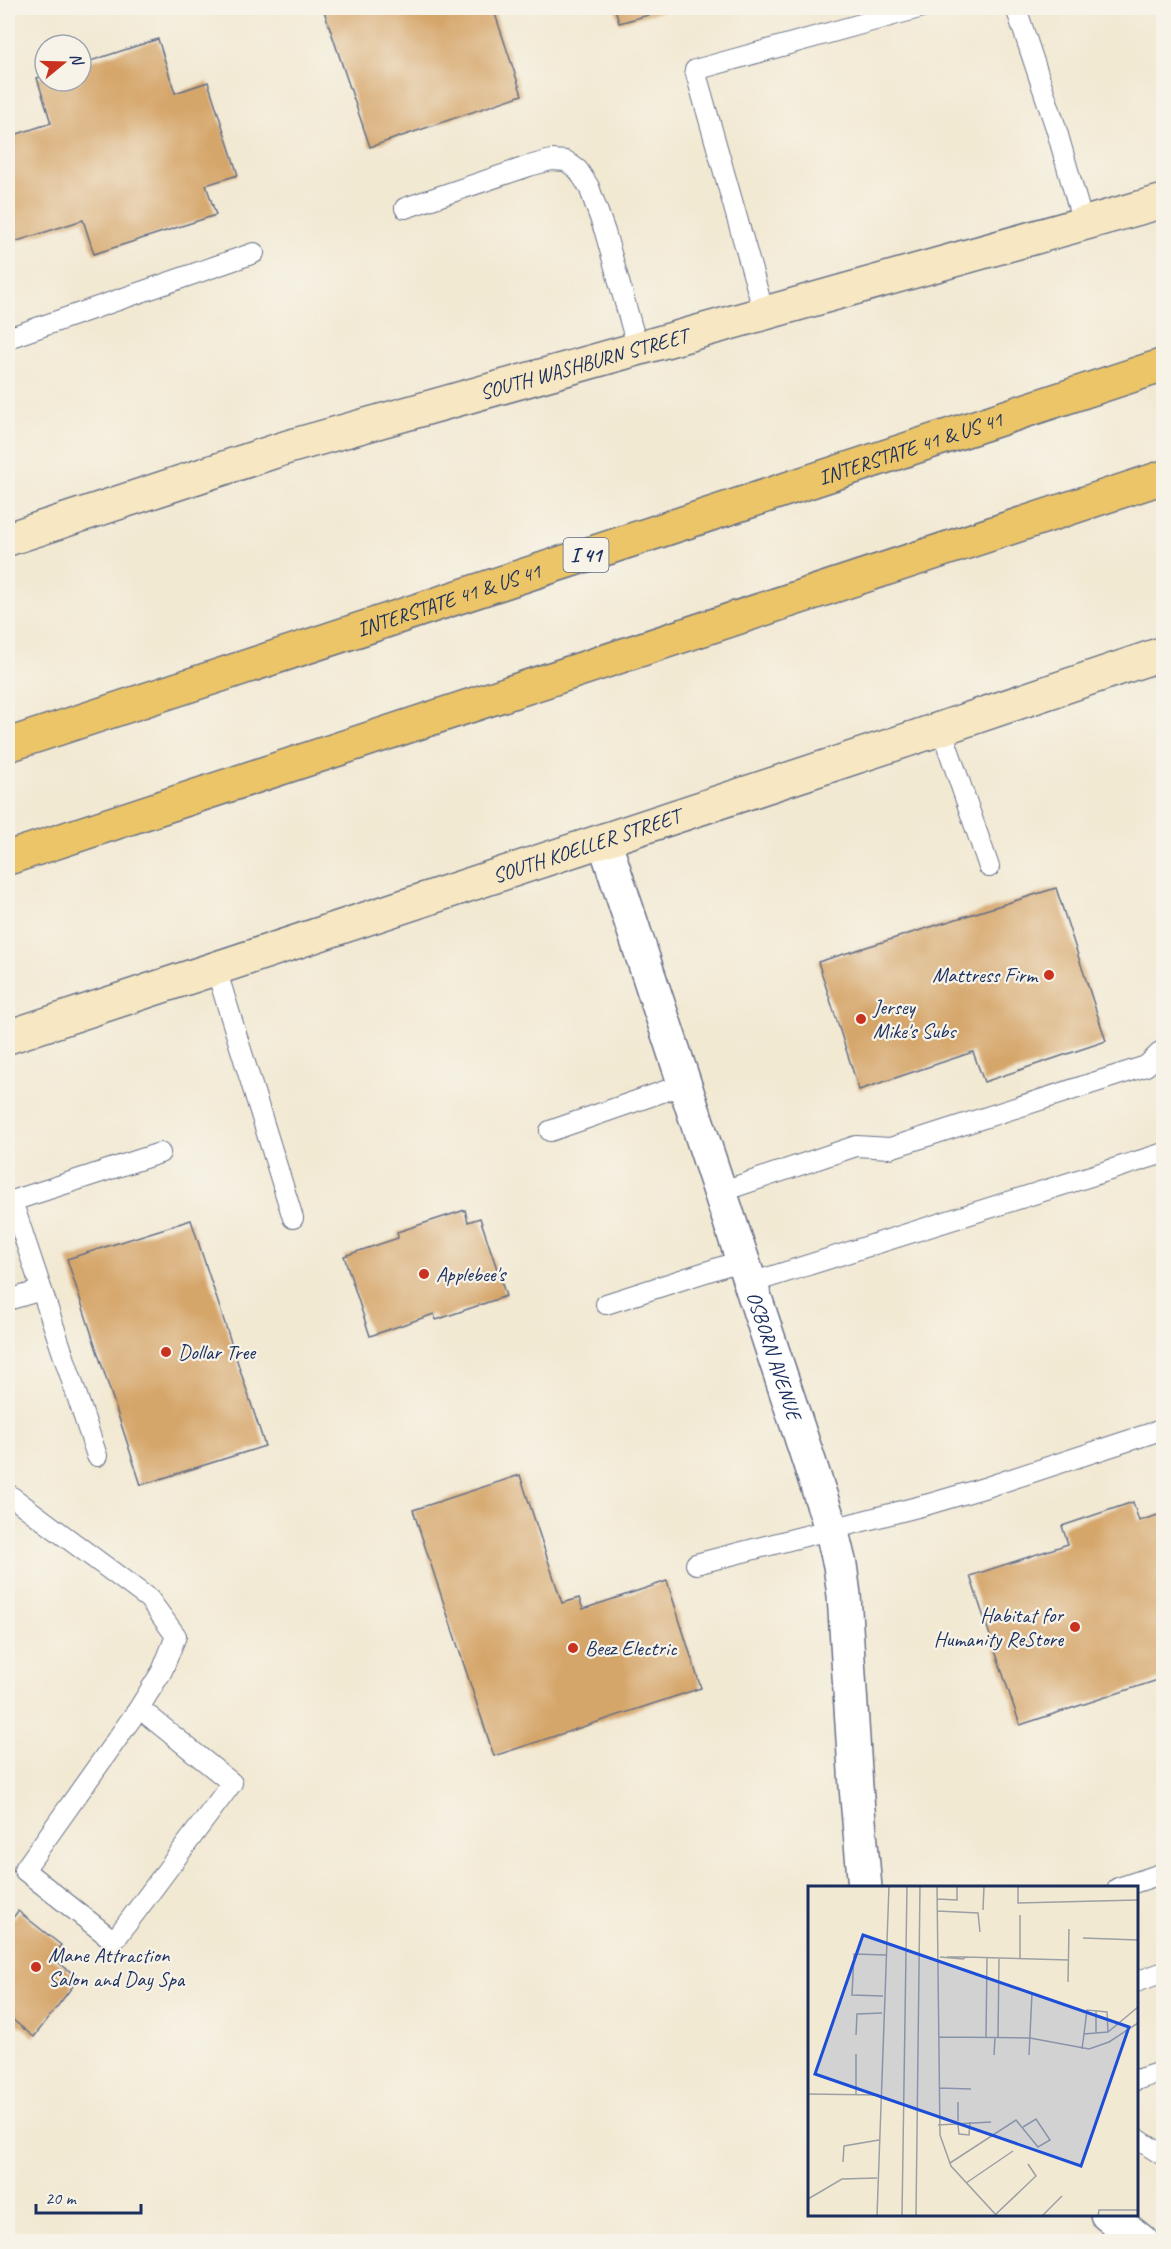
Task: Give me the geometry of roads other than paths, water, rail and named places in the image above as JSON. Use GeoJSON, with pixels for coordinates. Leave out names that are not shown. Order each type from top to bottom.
{"type":"FeatureCollection","features":[{"type":"Feature","properties":{"kind":"highway","name":"INTERSTATE 41 & US 41"},"geometry":{"type":"LineString","coordinates":[[8,745],[1164,365]]}},
{"type":"Feature","properties":{"kind":"highway"},"geometry":{"type":"LineString","coordinates":[[8,858],[1164,477]]}},
{"type":"Feature","properties":{"kind":"street","name":"SOUTH WASHBURN STREET"},"geometry":{"type":"LineString","coordinates":[[8,539],[288,447],[1164,201]]}},
{"type":"Feature","properties":{"kind":"street","name":"SOUTH KOELLER STREET"},"geometry":{"type":"LineString","coordinates":[[8,1037],[1164,653]]}},
{"type":"Feature","properties":{"kind":"street","name":"OSBORN AVENUE"},"geometry":{"type":"LineString","coordinates":[[604,840],[831,1528],[844,1595],[856,1788],[865,1886]]}},
{"type":"Feature","properties":{"kind":"street"},"geometry":{"type":"LineString","coordinates":[[1110,2216],[1142,2241]]}},
{"type":"Feature","properties":{"kind":"lane"},"geometry":{"type":"LineString","coordinates":[[764,313],[695,70],[919,8]]}},
{"type":"Feature","properties":{"kind":"lane"},"geometry":{"type":"LineString","coordinates":[[1016,8],[1056,128],[1083,223]]}},
{"type":"Feature","properties":{"kind":"lane"},"geometry":{"type":"LineString","coordinates":[[405,208],[530,166],[551,160],[566,161],[578,170],[589,187],[605,232],[638,348]]}},
{"type":"Feature","properties":{"kind":"lane"},"geometry":{"type":"LineString","coordinates":[[8,338],[254,253]]}},
{"type":"Feature","properties":{"kind":"lane"},"geometry":{"type":"LineString","coordinates":[[941,728],[989,867]]}},
{"type":"Feature","properties":{"kind":"lane"},"geometry":{"type":"LineString","coordinates":[[216,969],[293,1218]]}},
{"type":"Feature","properties":{"kind":"lane"},"geometry":{"type":"LineString","coordinates":[[720,1192],[856,1146],[890,1148],[1146,1066],[1164,1049]]}},
{"type":"Feature","properties":{"kind":"lane"},"geometry":{"type":"LineString","coordinates":[[550,1131],[685,1084]]}},
{"type":"Feature","properties":{"kind":"lane"},"geometry":{"type":"LineString","coordinates":[[97,1455],[10,1202],[160,1153]]}},
{"type":"Feature","properties":{"kind":"lane"},"geometry":{"type":"LineString","coordinates":[[606,1304],[747,1272],[1164,1153]]}},
{"type":"Feature","properties":{"kind":"lane"},"geometry":{"type":"LineString","coordinates":[[8,1300],[42,1290]]}},
{"type":"Feature","properties":{"kind":"lane"},"geometry":{"type":"LineString","coordinates":[[696,1564],[969,1492],[1164,1429]]}},
{"type":"Feature","properties":{"kind":"lane"},"geometry":{"type":"LineString","coordinates":[[8,1494],[149,1599],[176,1636],[162,1671],[140,1708],[24,1870],[114,1941],[231,1783],[140,1708]]}},
{"type":"Feature","properties":{"kind":"lane"},"geometry":{"type":"LineString","coordinates":[[1121,1886],[1164,1873]]}},
{"type":"Feature","properties":{"kind":"lane"},"geometry":{"type":"LineString","coordinates":[[1138,1982],[1164,1972]]}},
{"type":"Feature","properties":{"kind":"lane"},"geometry":{"type":"LineString","coordinates":[[1138,2080],[1164,2071]]}},
{"type":"Feature","properties":{"kind":"lane"},"geometry":{"type":"LineString","coordinates":[[1138,2139],[1164,2156]]}},
{"type":"Feature","properties":{"kind":"place","name":"Mattress Firm"},"geometry":{"type":"Point","coordinates":[1049,975]}},
{"type":"Feature","properties":{"kind":"place","name":"Jersey Mike's Subs"},"geometry":{"type":"Point","coordinates":[861,1019]}},
{"type":"Feature","properties":{"kind":"place","name":"Applebee's"},"geometry":{"type":"Point","coordinates":[424,1274]}},
{"type":"Feature","properties":{"kind":"place","name":"Dollar Tree"},"geometry":{"type":"Point","coordinates":[166,1352]}},
{"type":"Feature","properties":{"kind":"place","name":"Habitat for Humanity ReStore"},"geometry":{"type":"Point","coordinates":[1075,1627]}},
{"type":"Feature","properties":{"kind":"place","name":"Beez Electric"},"geometry":{"type":"Point","coordinates":[573,1648]}},
{"type":"Feature","properties":{"kind":"place","name":"Mane Attraction Salon and Day Spa"},"geometry":{"type":"Point","coordinates":[36,1967]}}]}
